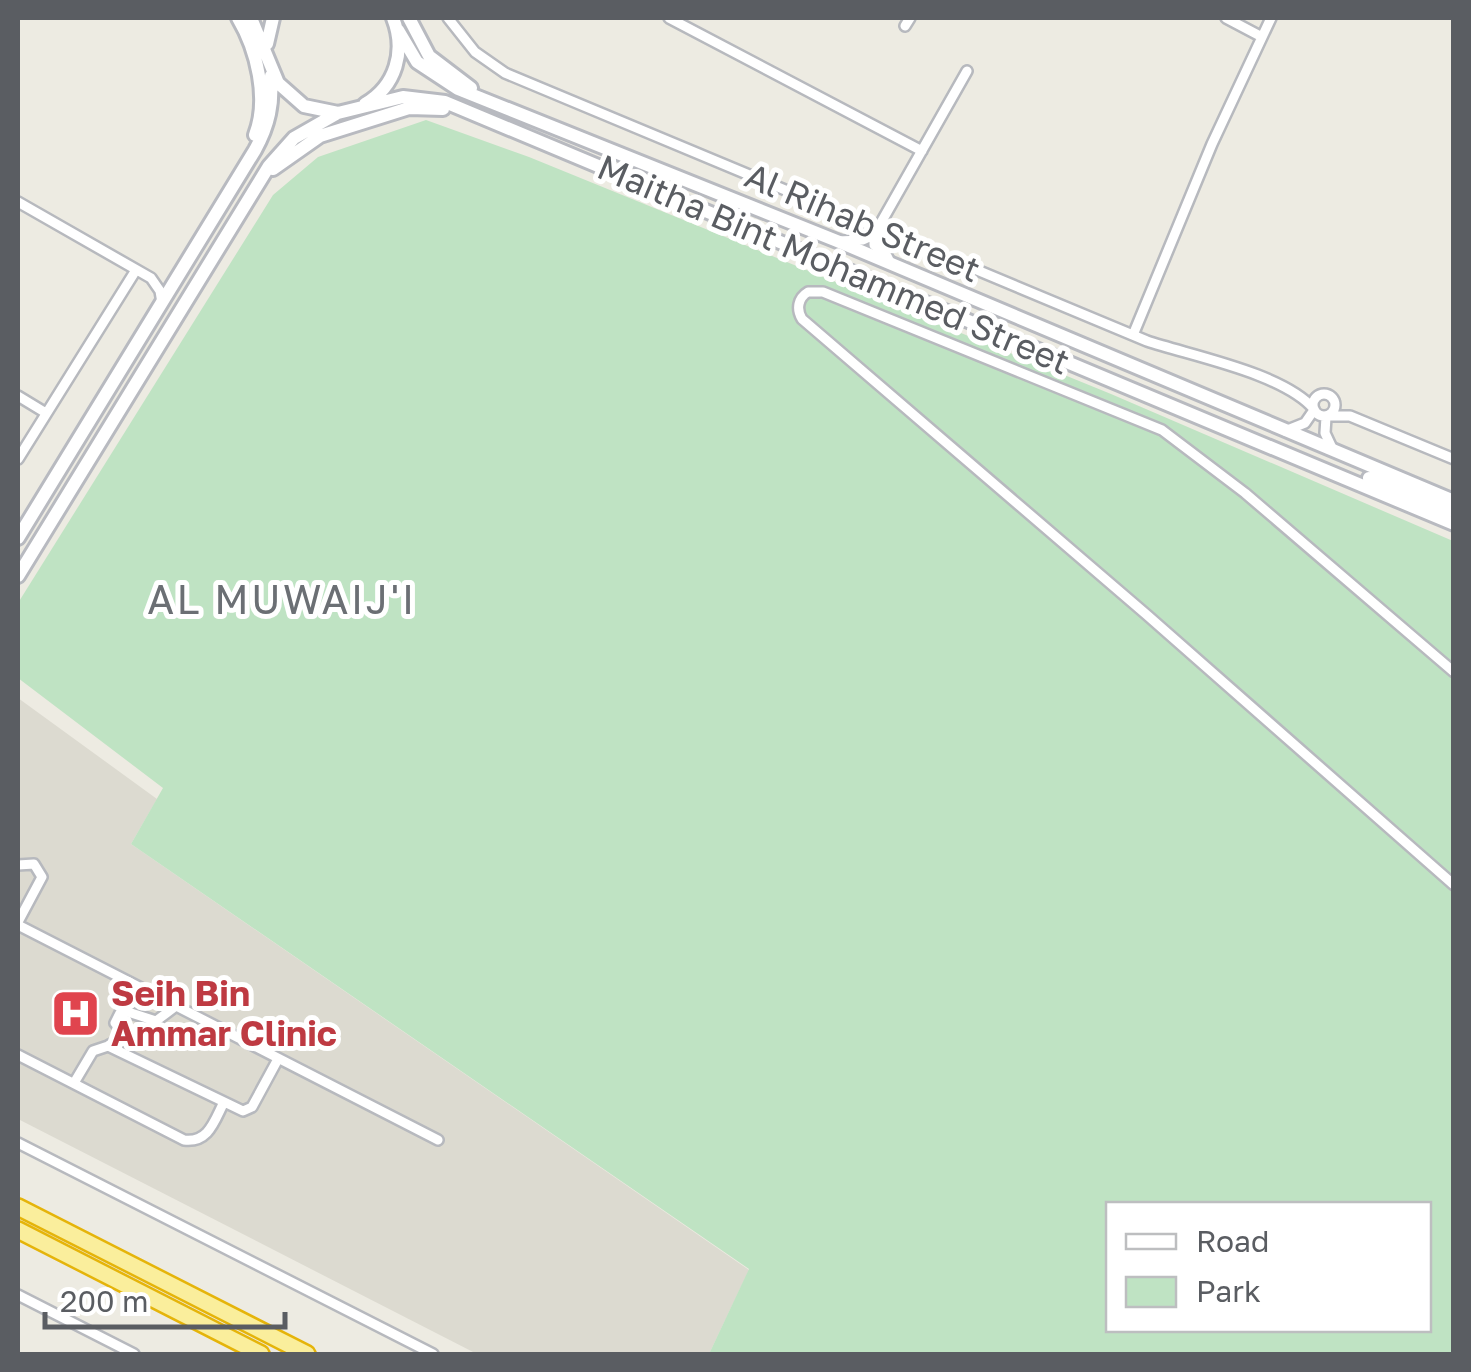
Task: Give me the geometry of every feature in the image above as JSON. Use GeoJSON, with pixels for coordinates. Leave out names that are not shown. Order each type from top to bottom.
{"type":"FeatureCollection","features":[{"type":"Feature","properties":{"kind":"highway"},"geometry":{"type":"LineString","coordinates":[[18,1207],[307,1354]]}},
{"type":"Feature","properties":{"kind":"highway"},"geometry":{"type":"LineString","coordinates":[[18,1230],[262,1354]]}},
{"type":"Feature","properties":{"kind":"main road"},"geometry":{"type":"LineString","coordinates":[[238,18],[251,44],[262,97],[260,119],[244,168]]}},
{"type":"Feature","properties":{"kind":"main road"},"geometry":{"type":"LineString","coordinates":[[18,538],[184,271],[268,124],[272,107],[270,69],[267,52],[251,18]]}},
{"type":"Feature","properties":{"kind":"main road"},"geometry":{"type":"LineString","coordinates":[[267,52],[273,18]]}},
{"type":"Feature","properties":{"kind":"main road"},"geometry":{"type":"LineString","coordinates":[[409,18],[429,56],[488,102]]}},
{"type":"Feature","properties":{"kind":"main road"},"geometry":{"type":"LineString","coordinates":[[358,108],[375,98],[396,68],[400,49],[395,24]]}},
{"type":"Feature","properties":{"kind":"main road","name":"Maitha Bint Mohammed Street"},"geometry":{"type":"LineString","coordinates":[[395,24],[410,53],[426,69],[458,89],[837,241],[1454,501]]}},
{"type":"Feature","properties":{"kind":"main road"},"geometry":{"type":"LineString","coordinates":[[270,69],[296,102],[312,110],[338,113]]}},
{"type":"Feature","properties":{"kind":"main road","name":"Maitha Bint Mohammed Street"},"geometry":{"type":"LineString","coordinates":[[262,179],[294,138],[338,113],[403,97],[445,102],[1454,524]]}},
{"type":"Feature","properties":{"kind":"main road"},"geometry":{"type":"LineString","coordinates":[[18,576],[262,179],[320,136],[400,110],[428,107],[480,116]]}},
{"type":"Feature","properties":{"kind":"main road"},"geometry":{"type":"LineString","coordinates":[[1342,475],[1370,478],[1454,511]]}},
{"type":"Feature","properties":{"kind":"street","name":"Al Rihab Street"},"geometry":{"type":"LineString","coordinates":[[448,18],[475,52],[505,73],[875,232],[1133,335],[1212,358],[1298,394],[1317,415],[1327,416]]}},
{"type":"Feature","properties":{"kind":"street"},"geometry":{"type":"LineString","coordinates":[[669,18],[922,152]]}},
{"type":"Feature","properties":{"kind":"street"},"geometry":{"type":"LineString","coordinates":[[1226,18],[1262,37]]}},
{"type":"Feature","properties":{"kind":"street"},"geometry":{"type":"LineString","coordinates":[[1133,335],[1212,144],[1270,18]]}},
{"type":"Feature","properties":{"kind":"street"},"geometry":{"type":"LineString","coordinates":[[890,264],[874,245],[875,232],[967,72]]}},
{"type":"Feature","properties":{"kind":"street"},"geometry":{"type":"LineString","coordinates":[[18,202],[151,278],[160,291],[162,307]]}},
{"type":"Feature","properties":{"kind":"street"},"geometry":{"type":"LineString","coordinates":[[837,241],[862,240],[875,232]]}},
{"type":"Feature","properties":{"kind":"street"},"geometry":{"type":"LineString","coordinates":[[18,459],[136,270]]}},
{"type":"Feature","properties":{"kind":"street"},"geometry":{"type":"LineString","coordinates":[[151,278],[168,278],[184,271]]}},
{"type":"Feature","properties":{"kind":"street"},"geometry":{"type":"LineString","coordinates":[[1454,672],[1245,493],[1168,434],[819,290],[808,292],[800,300],[798,312],[806,322],[1454,885]]}},
{"type":"Feature","properties":{"kind":"street","name":"Al Rihab Street"},"geometry":{"type":"LineString","coordinates":[[1298,394],[1322,394]]}},
{"type":"Feature","properties":{"kind":"street"},"geometry":{"type":"LineString","coordinates":[[1285,432],[1305,423],[1314,410],[1316,398],[1322,394],[1332,398],[1350,416]]}},
{"type":"Feature","properties":{"kind":"street"},"geometry":{"type":"LineString","coordinates":[[18,396],[46,413]]}},
{"type":"Feature","properties":{"kind":"street"},"geometry":{"type":"LineString","coordinates":[[1332,398],[1326,433],[1333,451]]}},
{"type":"Feature","properties":{"kind":"street"},"geometry":{"type":"LineString","coordinates":[[1327,416],[1350,416],[1454,459]]}},
{"type":"Feature","properties":{"kind":"street"},"geometry":{"type":"LineString","coordinates":[[18,865],[34,864],[42,877],[18,924],[438,1140]]}},
{"type":"Feature","properties":{"kind":"street"},"geometry":{"type":"LineString","coordinates":[[74,1083],[93,1051],[124,1038],[115,1022],[120,1012],[156,1020],[176,1006]]}},
{"type":"Feature","properties":{"kind":"street"},"geometry":{"type":"LineString","coordinates":[[108,1046],[243,1112],[252,1107],[278,1059]]}},
{"type":"Feature","properties":{"kind":"street"},"geometry":{"type":"LineString","coordinates":[[18,1055],[190,1141],[207,1134],[223,1104]]}},
{"type":"Feature","properties":{"kind":"street"},"geometry":{"type":"LineString","coordinates":[[18,1143],[432,1354]]}},
{"type":"Feature","properties":{"kind":"street"},"geometry":{"type":"LineString","coordinates":[[18,1295],[134,1354]]}},
{"type":"Feature","properties":{"kind":"shaded area"},"geometry":{"type":"Polygon","coordinates":[[[18,698],[157,799],[131,844],[749,1270],[709,1354],[477,1354],[18,1119],[18,698]]]}},
{"type":"Feature","properties":{"kind":"green space"},"geometry":{"type":"Polygon","coordinates":[[[426,120],[529,157],[1111,394],[1453,541],[1453,1354],[709,1354],[749,1269],[131,844],[163,788],[18,678],[18,603],[273,195],[318,157],[426,120]]]}},
{"type":"Feature","properties":{"kind":"place","name":"Seih Bin Ammar Clinic"},"geometry":{"type":"Point","coordinates":[76,1013]}},
{"type":"Feature","properties":{"kind":"district","name":"AL MUWAIJ'I"},"geometry":{"type":"Point","coordinates":[282,599]}}]}
